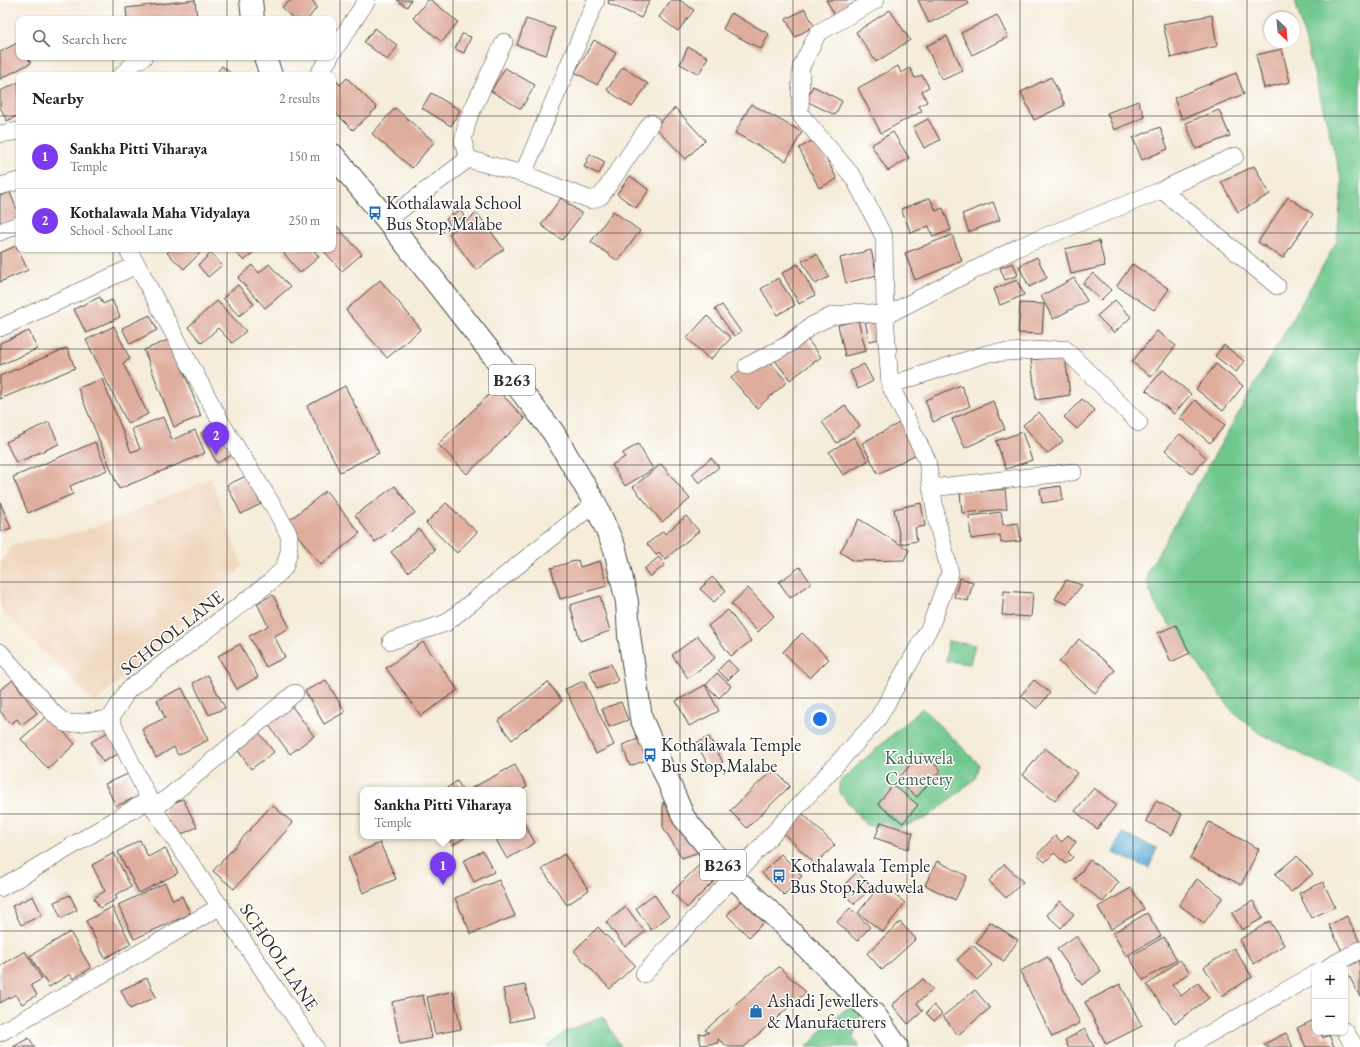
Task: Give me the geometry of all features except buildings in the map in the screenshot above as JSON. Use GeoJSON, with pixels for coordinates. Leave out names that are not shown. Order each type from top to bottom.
{"type":"FeatureCollection","features":[{"type":"Feature","properties":{"kind":"main road"},"geometry":{"type":"LineString","coordinates":[[251,0],[253,16]]}},
{"type":"Feature","properties":{"kind":"main road"},"geometry":{"type":"LineString","coordinates":[[266,60],[270,72]]}},
{"type":"Feature","properties":{"kind":"main road","name":"B263"},"geometry":{"type":"LineString","coordinates":[[336,159],[387,220],[553,432],[595,503],[614,549],[627,602],[641,718],[684,818],[733,877],[875,1015],[897,1047]]}},
{"type":"Feature","properties":{"kind":"street"},"geometry":{"type":"LineString","coordinates":[[336,47],[367,0]]}},
{"type":"Feature","properties":{"kind":"street"},"geometry":{"type":"LineString","coordinates":[[523,174],[596,0]]}},
{"type":"Feature","properties":{"kind":"street"},"geometry":{"type":"LineString","coordinates":[[644,974],[877,720],[930,627],[950,573],[937,521],[927,460],[890,385],[885,316],[884,237],[854,178],[800,114],[800,67],[818,33],[876,0]]}},
{"type":"Feature","properties":{"kind":"street"},"geometry":{"type":"LineString","coordinates":[[468,159],[463,141],[468,119],[504,42]]}},
{"type":"Feature","properties":{"kind":"street"},"geometry":{"type":"LineString","coordinates":[[125,72],[139,60]]}},
{"type":"Feature","properties":{"kind":"street"},"geometry":{"type":"LineString","coordinates":[[320,72],[328,60]]}},
{"type":"Feature","properties":{"kind":"street"},"geometry":{"type":"LineString","coordinates":[[468,159],[523,174],[591,200],[601,196],[651,123]]}},
{"type":"Feature","properties":{"kind":"street"},"geometry":{"type":"LineString","coordinates":[[0,134],[16,131]]}},
{"type":"Feature","properties":{"kind":"street"},"geometry":{"type":"LineString","coordinates":[[747,366],[789,344],[811,326],[832,316],[859,312],[885,316],[1019,247],[1162,190],[1235,156]]}},
{"type":"Feature","properties":{"kind":"street"},"geometry":{"type":"LineString","coordinates":[[387,220],[468,159]]}},
{"type":"Feature","properties":{"kind":"street"},"geometry":{"type":"LineString","coordinates":[[0,186],[16,182]]}},
{"type":"Feature","properties":{"kind":"street"},"geometry":{"type":"LineString","coordinates":[[1162,190],[1277,286]]}},
{"type":"Feature","properties":{"kind":"street"},"geometry":{"type":"LineString","coordinates":[[0,232],[16,225]]}},
{"type":"Feature","properties":{"kind":"street","name":"SCHOOL LANE"},"geometry":{"type":"LineString","coordinates":[[129,252],[223,426],[289,534],[289,552],[284,568],[269,583],[128,690],[110,719],[152,804],[315,1047]]}},
{"type":"Feature","properties":{"kind":"street"},"geometry":{"type":"LineString","coordinates":[[0,328],[137,265]]}},
{"type":"Feature","properties":{"kind":"street"},"geometry":{"type":"LineString","coordinates":[[890,385],[989,353],[1065,349],[1139,423]]}},
{"type":"Feature","properties":{"kind":"street"},"geometry":{"type":"LineString","coordinates":[[932,488],[1073,472]]}},
{"type":"Feature","properties":{"kind":"street"},"geometry":{"type":"LineString","coordinates":[[391,642],[446,623],[595,503]]}},
{"type":"Feature","properties":{"kind":"street"},"geometry":{"type":"LineString","coordinates":[[0,652],[55,715],[67,724],[110,719]]}},
{"type":"Feature","properties":{"kind":"street"},"geometry":{"type":"LineString","coordinates":[[0,888],[152,804],[295,693]]}},
{"type":"Feature","properties":{"kind":"street"},"geometry":{"type":"LineString","coordinates":[[0,1033],[221,906]]}},
{"type":"Feature","properties":{"kind":"street"},"geometry":{"type":"LineString","coordinates":[[1336,963],[1360,950]]}},
{"type":"Feature","properties":{"kind":"street"},"geometry":{"type":"LineString","coordinates":[[1186,1047],[1312,977]]}},
{"type":"Feature","properties":{"kind":"street"},"geometry":{"type":"LineString","coordinates":[[1347,1035],[1354,1047]]}},
{"type":"Feature","properties":{"kind":"shaded area"},"geometry":{"type":"Polygon","coordinates":[[[211,479],[242,567],[95,703],[0,608],[0,562],[14,544],[84,531],[211,479]]]}},
{"type":"Feature","properties":{"kind":"green space"},"geometry":{"type":"Polygon","coordinates":[[[1295,0],[1360,0],[1360,783],[1259,733],[1232,711],[1156,606],[1147,583],[1148,571],[1337,241],[1342,182],[1300,19],[1300,12],[1298,12],[1295,0]]]}},
{"type":"Feature","properties":{"kind":"green space"},"geometry":{"type":"Polygon","coordinates":[[[948,641],[975,645],[970,664],[946,661],[948,641]]]}},
{"type":"Feature","properties":{"kind":"green space","name":"Kaduwela Cemetery"},"geometry":{"type":"Polygon","coordinates":[[[922,708],[979,764],[975,779],[928,817],[896,830],[866,825],[840,793],[839,782],[922,708]]]}},
{"type":"Feature","properties":{"kind":"green space"},"geometry":{"type":"Polygon","coordinates":[[[854,1003],[862,1011],[853,1037],[860,1047],[807,1047],[829,1022],[854,1003]]]}},
{"type":"Feature","properties":{"kind":"green space"},"geometry":{"type":"Polygon","coordinates":[[[603,1016],[621,1047],[547,1047],[566,1031],[603,1016]]]}},
{"type":"Feature","properties":{"kind":"water"},"geometry":{"type":"Polygon","coordinates":[[[1122,833],[1157,848],[1149,868],[1113,853],[1122,833]]]}},
{"type":"Feature","properties":{"kind":"place","name":"Kothalawala School Bus Stop,Malabe"},"geometry":{"type":"Point","coordinates":[375,213]}},
{"type":"Feature","properties":{"kind":"place","name":"Kothalawala Maha Vidyalaya"},"geometry":{"type":"Point","coordinates":[216,455]}},
{"type":"Feature","properties":{"kind":"place","name":"Kothalawala Temple Bus Stop,Malabe"},"geometry":{"type":"Point","coordinates":[650,755]}},
{"type":"Feature","properties":{"kind":"place","name":"Kothalawala Temple Bus Stop,Kaduwela"},"geometry":{"type":"Point","coordinates":[779,876]}},
{"type":"Feature","properties":{"kind":"place","name":"Sankha Pitti Viharaya"},"geometry":{"type":"Point","coordinates":[443,885]}},
{"type":"Feature","properties":{"kind":"place","name":"Ashadi Jewellers & Manufacturers"},"geometry":{"type":"Point","coordinates":[756,1011]}}]}
